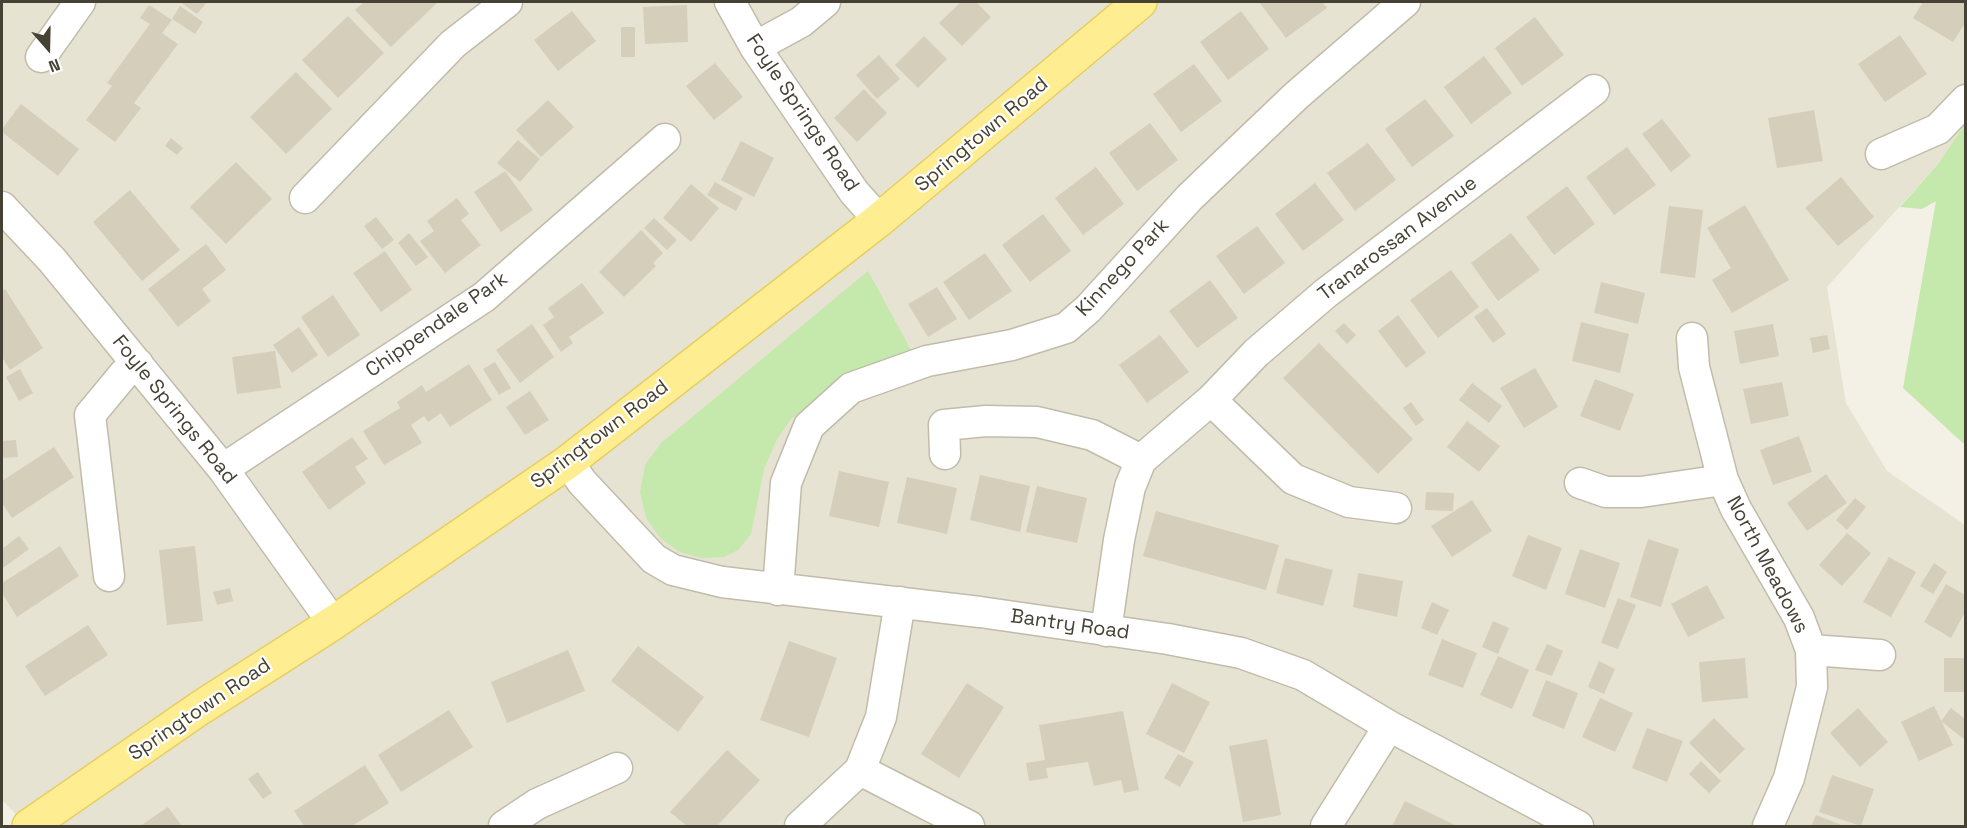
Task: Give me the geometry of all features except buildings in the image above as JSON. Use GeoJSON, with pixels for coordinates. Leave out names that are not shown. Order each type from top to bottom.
{"type":"FeatureCollection","features":[{"type":"Feature","properties":{"kind":"main road","name":"Springtown Road"},"geometry":{"type":"LineString","coordinates":[[29,826],[200,708],[333,622],[568,462],[879,220],[1140,2]]}},
{"type":"Feature","properties":{"kind":"street"},"geometry":{"type":"LineString","coordinates":[[41,57],[80,2]]}},
{"type":"Feature","properties":{"kind":"street"},"geometry":{"type":"LineString","coordinates":[[305,198],[453,44],[507,2]]}},
{"type":"Feature","properties":{"kind":"street","name":"Foyle Springs Road"},"geometry":{"type":"LineString","coordinates":[[730,2],[755,47],[854,192],[879,220]]}},
{"type":"Feature","properties":{"kind":"street"},"geometry":{"type":"LineString","coordinates":[[755,47],[801,22],[825,2]]}},
{"type":"Feature","properties":{"kind":"street","name":"Kinnego Park"},"geometry":{"type":"LineString","coordinates":[[778,590],[786,483],[809,426],[851,388],[927,360],[1012,345],[1066,328],[1088,309],[1190,197],[1297,95],[1405,2]]}},
{"type":"Feature","properties":{"kind":"street","name":"Tranarossan Avenue"},"geometry":{"type":"LineString","coordinates":[[1106,631],[1119,540],[1130,487],[1141,460],[1211,400],[1256,353],[1326,293],[1594,90]]}},
{"type":"Feature","properties":{"kind":"street"},"geometry":{"type":"LineString","coordinates":[[1881,154],[1938,129],[1965,100]]}},
{"type":"Feature","properties":{"kind":"street","name":"Chippendale Park"},"geometry":{"type":"LineString","coordinates":[[223,469],[484,297],[665,139]]}},
{"type":"Feature","properties":{"kind":"street","name":"Foyle Springs Road"},"geometry":{"type":"LineString","coordinates":[[2,207],[52,260],[223,469],[333,622]]}},
{"type":"Feature","properties":{"kind":"street","name":"North Meadows"},"geometry":{"type":"LineString","coordinates":[[1692,338],[1694,367],[1723,480],[1736,509],[1798,618],[1811,650],[1812,687],[1789,778],[1768,826]]}},
{"type":"Feature","properties":{"kind":"street"},"geometry":{"type":"LineString","coordinates":[[109,576],[90,415],[124,374],[138,364]]}},
{"type":"Feature","properties":{"kind":"street"},"geometry":{"type":"LineString","coordinates":[[1211,400],[1293,479],[1349,502],[1396,508]]}},
{"type":"Feature","properties":{"kind":"street"},"geometry":{"type":"LineString","coordinates":[[945,454],[944,425],[986,421],[1037,422],[1092,435],[1141,460]]}},
{"type":"Feature","properties":{"kind":"street","name":"Bantry Road"},"geometry":{"type":"LineString","coordinates":[[568,462],[582,482],[654,559],[673,570],[722,582],[980,612],[1168,639],[1240,653],[1303,675],[1389,726],[1578,826]]}},
{"type":"Feature","properties":{"kind":"street","name":"North Meadows"},"geometry":{"type":"LineString","coordinates":[[1580,483],[1606,492],[1641,492],[1723,480]]}},
{"type":"Feature","properties":{"kind":"street"},"geometry":{"type":"LineString","coordinates":[[800,826],[860,770],[881,717],[900,602]]}},
{"type":"Feature","properties":{"kind":"street","name":"North Meadows"},"geometry":{"type":"LineString","coordinates":[[1811,650],[1880,655]]}},
{"type":"Feature","properties":{"kind":"street"},"geometry":{"type":"LineString","coordinates":[[1326,826],[1389,726]]}},
{"type":"Feature","properties":{"kind":"street"},"geometry":{"type":"LineString","coordinates":[[504,826],[537,804],[617,768]]}},
{"type":"Feature","properties":{"kind":"street"},"geometry":{"type":"LineString","coordinates":[[860,770],[969,826]]}},
{"type":"Feature","properties":{"kind":"shaded area"},"geometry":{"type":"Polygon","coordinates":[[[2,2],[1965,2],[1965,124],[1938,164],[1827,287],[1846,403],[1887,471],[1965,525],[1965,826],[27,826],[2,802],[2,2]]]}},
{"type":"Feature","properties":{"kind":"green space"},"geometry":{"type":"Polygon","coordinates":[[[1965,124],[1965,445],[1903,388],[1936,201],[1922,209],[1900,207],[1938,164],[1965,124]]]}},
{"type":"Feature","properties":{"kind":"green space"},"geometry":{"type":"Polygon","coordinates":[[[868,271],[911,350],[880,362],[847,380],[791,419],[776,441],[764,469],[751,534],[738,550],[724,557],[701,558],[680,552],[661,539],[646,518],[640,492],[645,465],[661,443],[868,271]]]}}]}
